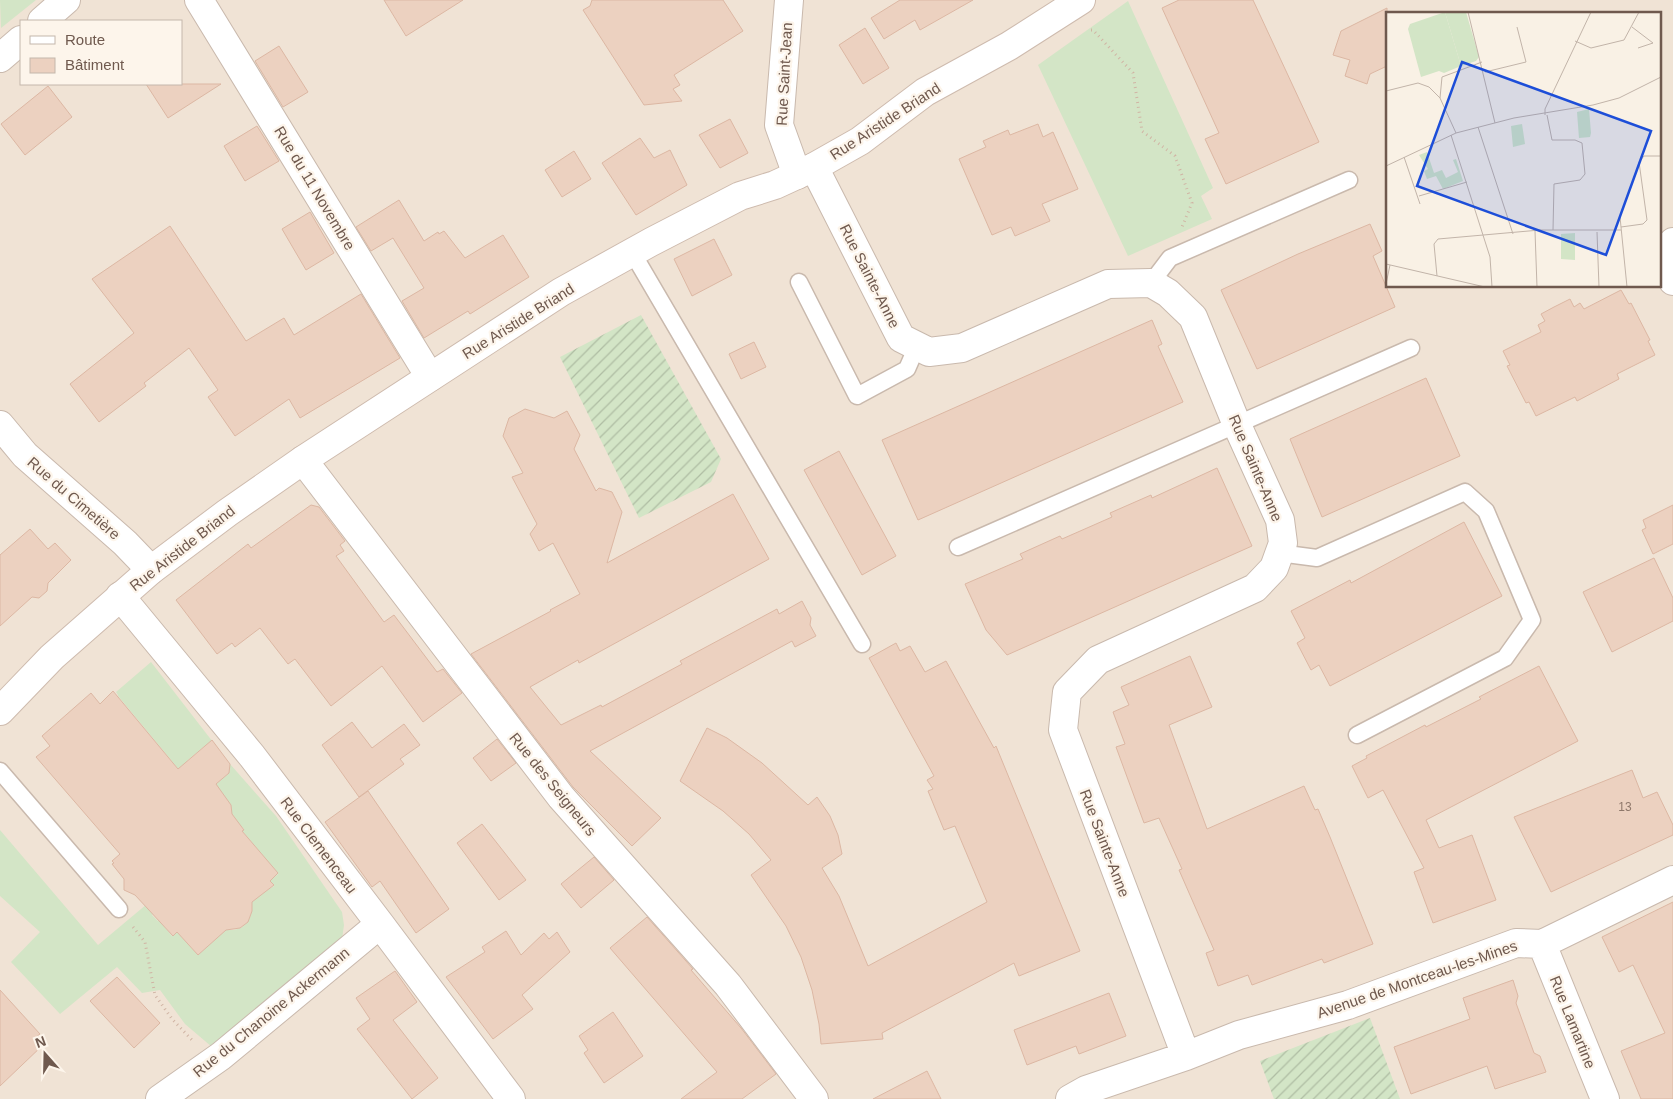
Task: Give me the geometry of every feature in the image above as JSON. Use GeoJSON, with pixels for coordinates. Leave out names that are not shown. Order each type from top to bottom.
{"type":"FeatureCollection","features":[{"type":"Feature","properties":{"kind":"street"},"geometry":{"type":"LineString","coordinates":[[43,20],[66,0]]}},
{"type":"Feature","properties":{"kind":"street","name":"Rue Saint-Jean"},"geometry":{"type":"LineString","coordinates":[[789,0],[779,125],[806,171]]}},
{"type":"Feature","properties":{"kind":"street","name":"Rue Aristide Briand"},"geometry":{"type":"LineString","coordinates":[[0,711],[52,658],[151,570],[227,513],[303,460],[561,292],[632,252],[740,196],[775,185],[806,171],[860,141],[925,92],[1009,46],[1081,0]]}},
{"type":"Feature","properties":{"kind":"street","name":"Rue du 11 Novembre"},"geometry":{"type":"LineString","coordinates":[[206,2],[430,378]]}},
{"type":"Feature","properties":{"kind":"street"},"geometry":{"type":"LineString","coordinates":[[0,58],[20,41]]}},
{"type":"Feature","properties":{"kind":"street","name":"Rue Sainte-Anne"},"geometry":{"type":"LineString","coordinates":[[806,171],[901,338],[929,352],[962,348],[1108,284],[1151,283],[1168,293],[1192,317],[1237,425],[1280,520],[1283,543],[1274,568],[1256,588],[1098,660],[1067,692],[1063,730],[1186,1056]]}},
{"type":"Feature","properties":{"kind":"street"},"geometry":{"type":"LineString","coordinates":[[1673,242],[1670,275],[1673,281]]}},
{"type":"Feature","properties":{"kind":"street","name":"Rue du Cimetière"},"geometry":{"type":"LineString","coordinates":[[0,425],[25,455],[125,543],[151,570]]}},
{"type":"Feature","properties":{"kind":"street","name":"Rue des Seigneurs"},"geometry":{"type":"LineString","coordinates":[[303,460],[561,797],[728,985],[814,1099]]}},
{"type":"Feature","properties":{"kind":"street","name":"Rue Clemenceau"},"geometry":{"type":"LineString","coordinates":[[120,596],[252,756],[511,1099]]}},
{"type":"Feature","properties":{"kind":"street"},"geometry":{"type":"LineString","coordinates":[[1542,944],[1673,880]]}},
{"type":"Feature","properties":{"kind":"street","name":"Rue du Chanoine Ackermann"},"geometry":{"type":"LineString","coordinates":[[160,1099],[221,1056],[380,924]]}},
{"type":"Feature","properties":{"kind":"street","name":"Avenue de Montceau-les-Mines"},"geometry":{"type":"LineString","coordinates":[[1070,1099],[1086,1090],[1186,1056],[1239,1035],[1348,1005],[1516,942],[1542,944]]}},
{"type":"Feature","properties":{"kind":"street","name":"Rue Lamartine"},"geometry":{"type":"LineString","coordinates":[[1542,944],[1605,1099]]}},
{"type":"Feature","properties":{"kind":"lane"},"geometry":{"type":"LineString","coordinates":[[1151,283],[1170,258],[1349,180]]}},
{"type":"Feature","properties":{"kind":"lane"},"geometry":{"type":"LineString","coordinates":[[632,252],[862,644]]}},
{"type":"Feature","properties":{"kind":"lane"},"geometry":{"type":"LineString","coordinates":[[799,282],[857,396],[906,369],[917,346]]}},
{"type":"Feature","properties":{"kind":"lane"},"geometry":{"type":"LineString","coordinates":[[958,547],[1411,348]]}},
{"type":"Feature","properties":{"kind":"lane"},"geometry":{"type":"LineString","coordinates":[[1279,553],[1317,558],[1465,492],[1486,511],[1532,620],[1505,658],[1357,735]]}},
{"type":"Feature","properties":{"kind":"lane"},"geometry":{"type":"LineString","coordinates":[[0,771],[119,909]]}},
{"type":"Feature","properties":{"kind":"path"},"geometry":{"type":"LineString","coordinates":[[1087,29],[1093,30],[1133,73],[1142,131],[1175,156],[1192,203],[1170,258]]}},
{"type":"Feature","properties":{"kind":"path"},"geometry":{"type":"LineString","coordinates":[[119,909],[145,942],[156,995],[172,1019],[184,1032]]}},
{"type":"Feature","properties":{"kind":"shaded area"},"geometry":{"type":"Polygon","coordinates":[[[0,0],[1673,0],[1673,1099],[0,1099],[0,0]]]}},
{"type":"Feature","properties":{"kind":"green space"},"geometry":{"type":"Polygon","coordinates":[[[0,0],[36,0],[1,28],[0,0]]]}},
{"type":"Feature","properties":{"kind":"green space"},"geometry":{"type":"Polygon","coordinates":[[[1128,1],[1213,188],[1201,196],[1212,219],[1128,256],[1038,65],[1128,1]]]}},
{"type":"Feature","properties":{"kind":"green space"},"geometry":{"type":"Polygon","coordinates":[[[641,315],[721,459],[711,482],[639,518],[560,357],[641,315]]]}},
{"type":"Feature","properties":{"kind":"green space"},"geometry":{"type":"Polygon","coordinates":[[[151,662],[216,746],[206,745],[188,760],[180,771],[116,692],[151,662]]]}},
{"type":"Feature","properties":{"kind":"green space"},"geometry":{"type":"Polygon","coordinates":[[[230,764],[276,816],[342,912],[344,925],[342,939],[212,1047],[185,1024],[160,990],[142,993],[117,967],[60,1014],[11,962],[40,932],[0,896],[0,830],[98,945],[147,904],[158,909],[152,915],[159,920],[172,936],[177,932],[198,955],[220,935],[212,925],[232,930],[246,924],[251,915],[251,900],[274,886],[270,881],[278,874],[242,831],[244,829],[241,826],[239,828],[212,788],[229,773],[230,764]]]}},
{"type":"Feature","properties":{"kind":"green space"},"geometry":{"type":"Polygon","coordinates":[[[1370,1018],[1400,1099],[1274,1099],[1260,1061],[1370,1018]]]}},
{"type":"Feature","properties":{"kind":"building"},"geometry":{"type":"Polygon","coordinates":[[[384,0],[463,0],[406,36],[384,0]]]}},
{"type":"Feature","properties":{"kind":"building"},"geometry":{"type":"Polygon","coordinates":[[[592,0],[723,0],[743,31],[674,75],[680,85],[673,89],[682,101],[644,105],[583,10],[590,6],[592,0]]]}},
{"type":"Feature","properties":{"kind":"building"},"geometry":{"type":"Polygon","coordinates":[[[900,0],[973,0],[920,30],[915,20],[884,39],[871,18],[900,0]]]}},
{"type":"Feature","properties":{"kind":"building"},"geometry":{"type":"Polygon","coordinates":[[[1179,0],[1253,0],[1319,142],[1226,184],[1205,139],[1219,133],[1162,8],[1179,0]]]}},
{"type":"Feature","properties":{"kind":"building"},"geometry":{"type":"Polygon","coordinates":[[[1387,8],[1386,66],[1370,74],[1367,84],[1345,76],[1350,60],[1333,55],[1341,31],[1387,8]]]}},
{"type":"Feature","properties":{"kind":"building"},"geometry":{"type":"Polygon","coordinates":[[[865,28],[889,68],[863,84],[839,45],[865,28]]]}},
{"type":"Feature","properties":{"kind":"building"},"geometry":{"type":"Polygon","coordinates":[[[279,46],[308,92],[283,107],[255,61],[279,46]]]}},
{"type":"Feature","properties":{"kind":"building"},"geometry":{"type":"Polygon","coordinates":[[[221,84],[168,118],[147,85],[221,84]]]}},
{"type":"Feature","properties":{"kind":"building"},"geometry":{"type":"Polygon","coordinates":[[[48,86],[72,117],[25,155],[1,124],[48,86]]]}},
{"type":"Feature","properties":{"kind":"building"},"geometry":{"type":"Polygon","coordinates":[[[730,119],[748,153],[720,168],[699,135],[730,119]]]}},
{"type":"Feature","properties":{"kind":"building"},"geometry":{"type":"Polygon","coordinates":[[[1038,124],[1043,137],[1053,132],[1078,189],[1042,204],[1050,221],[1015,236],[1011,227],[992,235],[959,159],[986,147],[983,141],[1008,130],[1010,135],[1038,124]]]}},
{"type":"Feature","properties":{"kind":"building"},"geometry":{"type":"Polygon","coordinates":[[[257,126],[279,161],[245,181],[224,146],[257,126]]]}},
{"type":"Feature","properties":{"kind":"building"},"geometry":{"type":"Polygon","coordinates":[[[640,138],[654,158],[670,150],[687,185],[636,215],[602,163],[640,138]]]}},
{"type":"Feature","properties":{"kind":"building"},"geometry":{"type":"Polygon","coordinates":[[[574,151],[591,179],[562,197],[545,170],[574,151]]]}},
{"type":"Feature","properties":{"kind":"building"},"geometry":{"type":"Polygon","coordinates":[[[399,200],[424,241],[438,232],[439,234],[444,231],[465,258],[503,235],[529,277],[470,314],[468,311],[424,338],[402,301],[424,288],[393,238],[371,251],[356,227],[399,200]]]}},
{"type":"Feature","properties":{"kind":"building"},"geometry":{"type":"Polygon","coordinates":[[[310,212],[334,253],[306,270],[282,229],[310,212]]]}},
{"type":"Feature","properties":{"kind":"building"},"geometry":{"type":"Polygon","coordinates":[[[1370,224],[1382,251],[1373,256],[1395,307],[1257,369],[1221,290],[1298,254],[1370,224]]]}},
{"type":"Feature","properties":{"kind":"building"},"geometry":{"type":"Polygon","coordinates":[[[170,226],[246,341],[284,318],[294,335],[361,294],[400,358],[300,418],[289,399],[235,436],[208,397],[218,390],[189,348],[144,383],[146,386],[99,422],[70,384],[134,333],[92,279],[170,226]]]}},
{"type":"Feature","properties":{"kind":"building"},"geometry":{"type":"Polygon","coordinates":[[[714,239],[732,275],[692,296],[674,259],[714,239]]]}},
{"type":"Feature","properties":{"kind":"building"},"geometry":{"type":"Polygon","coordinates":[[[1621,290],[1629,304],[1631,303],[1650,340],[1648,341],[1655,355],[1617,374],[1619,379],[1577,401],[1575,397],[1536,416],[1529,402],[1526,403],[1507,366],[1510,365],[1503,351],[1541,332],[1538,325],[1545,321],[1541,314],[1554,307],[1570,299],[1574,307],[1580,303],[1584,309],[1621,290]]]}},
{"type":"Feature","properties":{"kind":"building"},"geometry":{"type":"Polygon","coordinates":[[[1152,320],[1162,344],[1158,346],[1183,402],[918,520],[882,440],[1152,320]]]}},
{"type":"Feature","properties":{"kind":"building"},"geometry":{"type":"Polygon","coordinates":[[[754,342],[766,367],[741,379],[729,354],[754,342]]]}},
{"type":"Feature","properties":{"kind":"building"},"geometry":{"type":"Polygon","coordinates":[[[1426,378],[1460,456],[1322,517],[1290,439],[1426,378]]]}},
{"type":"Feature","properties":{"kind":"building"},"geometry":{"type":"Polygon","coordinates":[[[525,409],[554,418],[567,411],[580,435],[574,449],[596,491],[599,488],[612,492],[622,512],[607,563],[733,494],[769,559],[579,663],[578,660],[530,687],[561,725],[601,705],[602,707],[682,664],[680,661],[777,609],[779,614],[802,601],[811,618],[810,625],[816,636],[795,647],[792,641],[590,751],[661,818],[632,846],[573,787],[471,654],[580,594],[553,543],[539,551],[530,534],[537,524],[512,477],[523,473],[503,436],[509,418],[525,409]]]}},
{"type":"Feature","properties":{"kind":"building"},"geometry":{"type":"Polygon","coordinates":[[[839,451],[896,556],[862,575],[804,470],[839,451]]]}},
{"type":"Feature","properties":{"kind":"building"},"geometry":{"type":"Polygon","coordinates":[[[1217,468],[1252,546],[1007,655],[986,630],[965,584],[1023,559],[1020,554],[1060,536],[1062,539],[1112,517],[1110,513],[1151,495],[1152,498],[1217,468]]]}},
{"type":"Feature","properties":{"kind":"building"},"geometry":{"type":"Polygon","coordinates":[[[311,505],[319,507],[345,541],[340,545],[344,551],[336,556],[384,622],[394,615],[437,672],[443,669],[462,693],[423,722],[382,666],[331,706],[295,659],[288,664],[260,628],[235,647],[232,643],[217,654],[176,600],[248,544],[251,548],[311,505]]]}},
{"type":"Feature","properties":{"kind":"building"},"geometry":{"type":"Polygon","coordinates":[[[1673,505],[1673,544],[1653,554],[1642,530],[1646,528],[1643,520],[1673,505]]]}},
{"type":"Feature","properties":{"kind":"building"},"geometry":{"type":"Polygon","coordinates":[[[1464,522],[1502,596],[1330,686],[1319,665],[1311,670],[1297,643],[1305,638],[1291,611],[1350,580],[1351,583],[1464,522]]]}},
{"type":"Feature","properties":{"kind":"building"},"geometry":{"type":"Polygon","coordinates":[[[30,529],[48,549],[55,543],[71,560],[48,583],[47,591],[39,598],[32,597],[0,626],[0,555],[30,529]]]}},
{"type":"Feature","properties":{"kind":"building"},"geometry":{"type":"Polygon","coordinates":[[[1654,558],[1673,598],[1673,621],[1612,652],[1583,592],[1654,558]]]}},
{"type":"Feature","properties":{"kind":"building"},"geometry":{"type":"Polygon","coordinates":[[[896,643],[900,651],[910,646],[925,672],[946,661],[994,748],[996,746],[1080,951],[1019,976],[1014,963],[882,1033],[883,1039],[821,1044],[812,990],[801,957],[786,926],[751,875],[771,860],[749,834],[723,811],[680,781],[707,728],[727,738],[762,763],[808,805],[817,797],[830,816],[838,835],[842,854],[822,868],[839,896],[868,966],[987,902],[955,826],[944,830],[928,791],[933,789],[927,780],[934,776],[869,658],[896,643]]]}},
{"type":"Feature","properties":{"kind":"building"},"geometry":{"type":"Polygon","coordinates":[[[1190,656],[1212,707],[1169,725],[1207,829],[1304,786],[1315,810],[1318,809],[1373,944],[1324,963],[1322,959],[1252,985],[1248,975],[1218,986],[1206,953],[1214,950],[1179,870],[1182,869],[1159,818],[1144,823],[1116,747],[1125,744],[1113,712],[1129,705],[1121,687],[1190,656]]]}},
{"type":"Feature","properties":{"kind":"building"},"geometry":{"type":"Polygon","coordinates":[[[1539,666],[1578,741],[1426,820],[1439,848],[1472,835],[1496,900],[1433,923],[1414,872],[1424,868],[1383,790],[1368,798],[1352,766],[1367,758],[1366,756],[1425,725],[1426,727],[1481,699],[1479,697],[1539,666]]]}},
{"type":"Feature","properties":{"kind":"building"},"geometry":{"type":"Polygon","coordinates":[[[113,691],[178,769],[212,740],[230,764],[229,773],[216,784],[231,805],[232,814],[244,830],[242,831],[278,873],[270,881],[274,885],[252,902],[252,911],[248,922],[240,928],[226,930],[198,955],[177,932],[173,936],[135,895],[124,890],[124,879],[112,864],[114,863],[112,861],[120,854],[36,757],[50,746],[42,736],[91,693],[100,704],[113,691]]]}},
{"type":"Feature","properties":{"kind":"building"},"geometry":{"type":"Polygon","coordinates":[[[352,722],[372,748],[404,724],[420,745],[400,759],[404,764],[359,797],[322,745],[352,722]]]}},
{"type":"Feature","properties":{"kind":"building"},"geometry":{"type":"Polygon","coordinates":[[[497,739],[516,763],[491,781],[473,758],[497,739]]]}},
{"type":"Feature","properties":{"kind":"building"},"geometry":{"type":"Polygon","coordinates":[[[1632,770],[1643,798],[1657,792],[1673,825],[1673,835],[1551,892],[1514,817],[1632,770]]]}},
{"type":"Feature","properties":{"kind":"building"},"geometry":{"type":"Polygon","coordinates":[[[368,791],[449,909],[416,933],[380,881],[372,887],[325,822],[368,791]]]}},
{"type":"Feature","properties":{"kind":"building"},"geometry":{"type":"Polygon","coordinates":[[[482,824],[526,880],[499,900],[457,843],[482,824]]]}},
{"type":"Feature","properties":{"kind":"building"},"geometry":{"type":"Polygon","coordinates":[[[594,857],[614,880],[581,908],[561,884],[594,857]]]}},
{"type":"Feature","properties":{"kind":"building"},"geometry":{"type":"Polygon","coordinates":[[[1673,902],[1673,1099],[1641,1099],[1621,1051],[1665,1033],[1633,965],[1619,972],[1602,937],[1673,902]]]}},
{"type":"Feature","properties":{"kind":"building"},"geometry":{"type":"Polygon","coordinates":[[[647,917],[693,969],[691,970],[741,1028],[776,1074],[742,1099],[681,1099],[717,1072],[610,948],[647,917]]]}},
{"type":"Feature","properties":{"kind":"building"},"geometry":{"type":"Polygon","coordinates":[[[506,931],[521,955],[544,933],[549,939],[557,932],[570,952],[522,995],[533,1009],[493,1039],[446,977],[485,952],[482,947],[506,931]]]}},
{"type":"Feature","properties":{"kind":"building"},"geometry":{"type":"Polygon","coordinates":[[[395,971],[417,1002],[393,1020],[438,1078],[412,1099],[357,1029],[370,1019],[356,998],[395,971]]]}},
{"type":"Feature","properties":{"kind":"building"},"geometry":{"type":"Polygon","coordinates":[[[117,977],[160,1023],[134,1048],[90,1001],[117,977]]]}},
{"type":"Feature","properties":{"kind":"building"},"geometry":{"type":"Polygon","coordinates":[[[1513,980],[1518,996],[1516,1003],[1534,1053],[1540,1056],[1546,1072],[1495,1089],[1487,1066],[1411,1094],[1394,1047],[1470,1019],[1463,998],[1513,980]]]}},
{"type":"Feature","properties":{"kind":"building"},"geometry":{"type":"Polygon","coordinates":[[[0,990],[40,1034],[36,1037],[44,1044],[0,1086],[0,990]]]}},
{"type":"Feature","properties":{"kind":"building"},"geometry":{"type":"Polygon","coordinates":[[[1109,993],[1126,1036],[1079,1054],[1076,1046],[1027,1065],[1014,1030],[1109,993]]]}},
{"type":"Feature","properties":{"kind":"building"},"geometry":{"type":"Polygon","coordinates":[[[613,1012],[643,1056],[604,1083],[584,1053],[588,1050],[579,1036],[613,1012]]]}},
{"type":"Feature","properties":{"kind":"building"},"geometry":{"type":"Polygon","coordinates":[[[927,1071],[941,1099],[873,1099],[927,1071]]]}}]}
